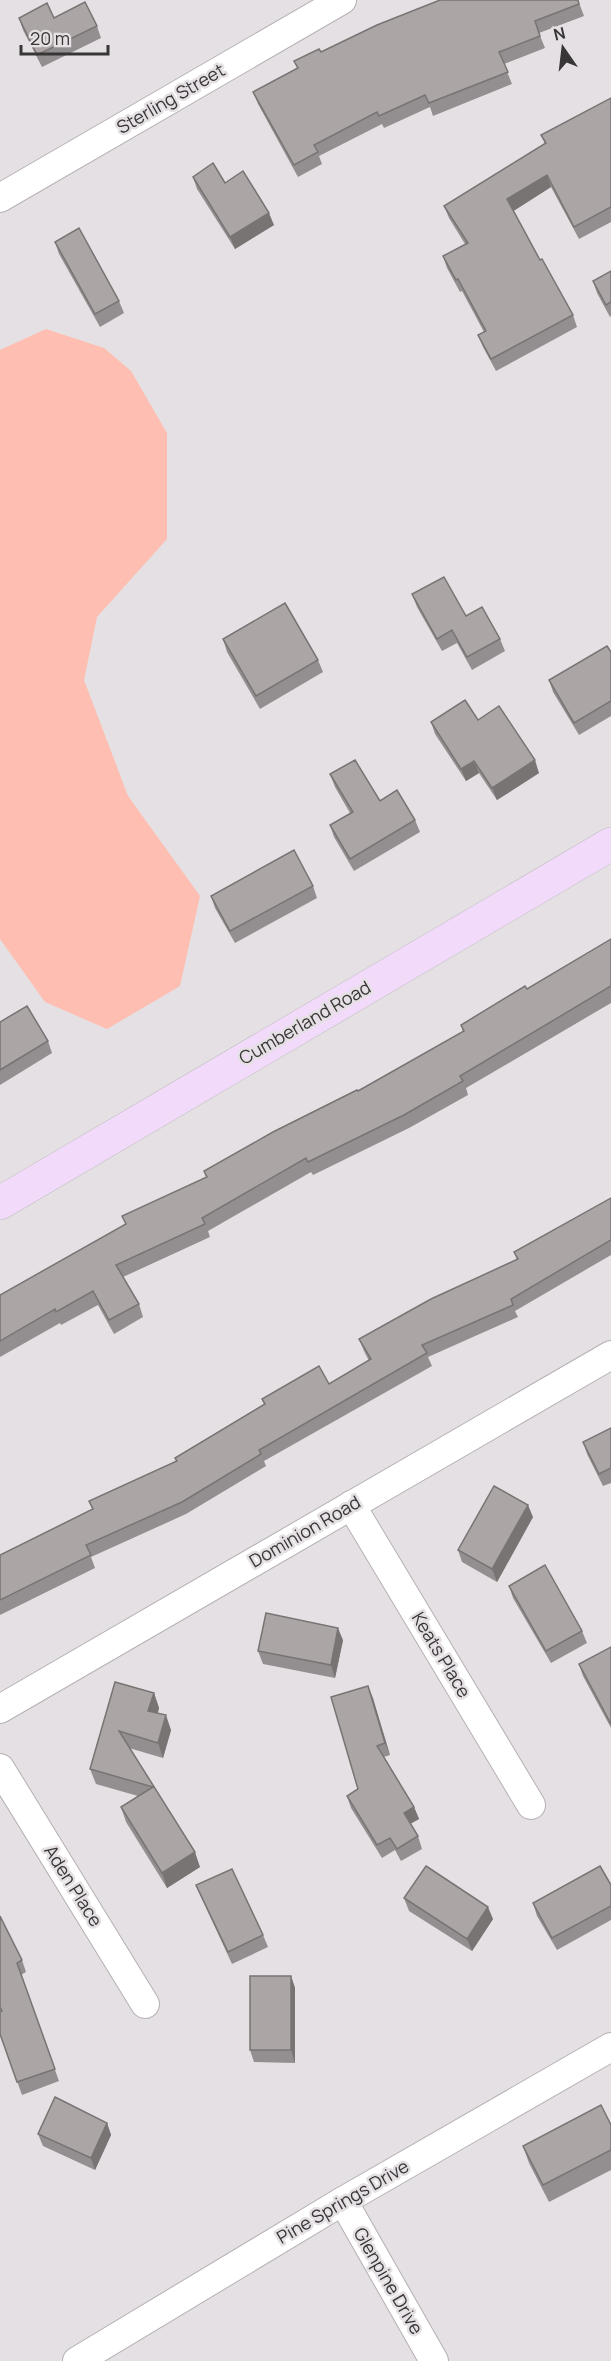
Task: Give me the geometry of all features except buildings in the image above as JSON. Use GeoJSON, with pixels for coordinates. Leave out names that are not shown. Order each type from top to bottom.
{"type":"FeatureCollection","features":[{"type":"Feature","properties":{"kind":"main road","name":"Cumberland Road"},"geometry":{"type":"LineString","coordinates":[[0,1203],[611,844]]}},
{"type":"Feature","properties":{"kind":"street","name":"Sterling Street"},"geometry":{"type":"LineString","coordinates":[[0,198],[342,0]]}},
{"type":"Feature","properties":{"kind":"street","name":"Dominion Road"},"geometry":{"type":"LineString","coordinates":[[0,1709],[611,1355]]}},
{"type":"Feature","properties":{"kind":"street","name":"Keats Place"},"geometry":{"type":"LineString","coordinates":[[351,1505],[531,1805]]}},
{"type":"Feature","properties":{"kind":"street","name":"Aden Place"},"geometry":{"type":"LineString","coordinates":[[0,1768],[145,2004]]}},
{"type":"Feature","properties":{"kind":"street","name":"Pine Springs Drive"},"geometry":{"type":"LineString","coordinates":[[77,2361],[114,2351],[343,2201],[611,2047]]}},
{"type":"Feature","properties":{"kind":"street","name":"Glenpine Drive"},"geometry":{"type":"LineString","coordinates":[[343,2201],[434,2361]]}},
{"type":"Feature","properties":{"kind":"shaded area"},"geometry":{"type":"Polygon","coordinates":[[[46,329],[104,348],[131,371],[167,433],[167,539],[97,617],[84,680],[128,796],[200,896],[180,986],[107,1029],[45,1002],[0,939],[0,350],[46,329]]]}}]}
